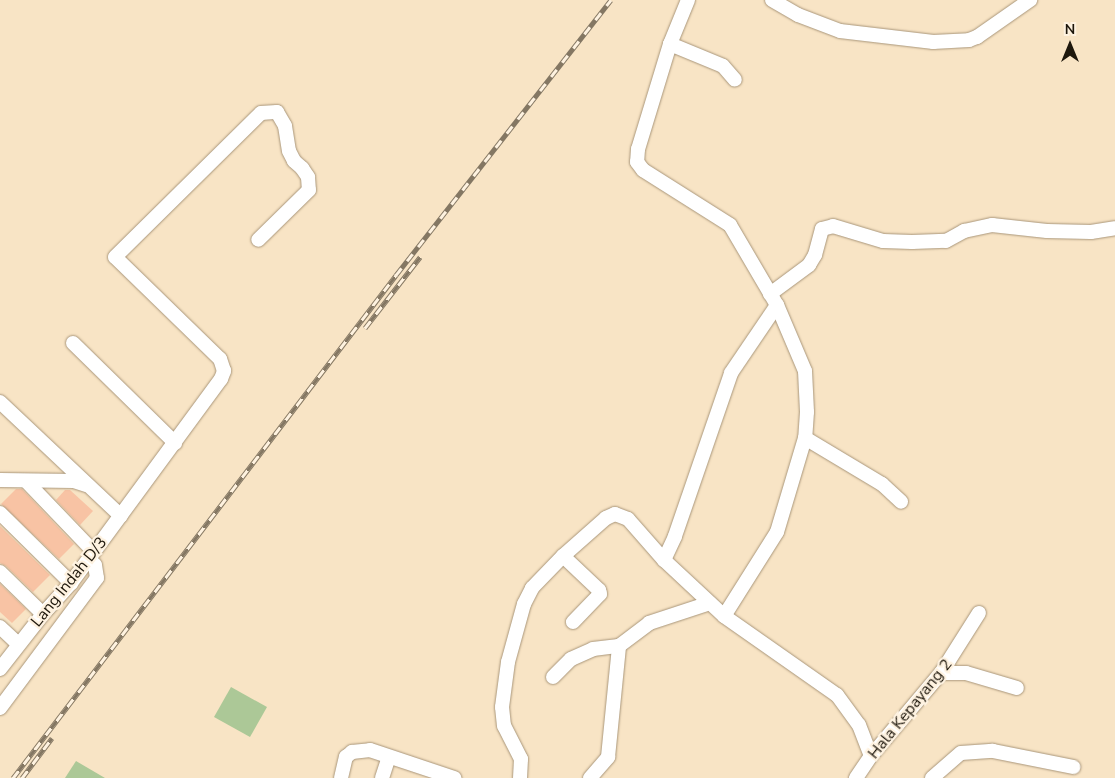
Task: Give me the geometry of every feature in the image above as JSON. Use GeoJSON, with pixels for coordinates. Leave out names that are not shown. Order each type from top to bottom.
{"type":"FeatureCollection","features":[{"type":"Feature","properties":{"kind":"street"},"geometry":{"type":"LineString","coordinates":[[688,0],[670,44],[638,149],[637,162],[643,170],[730,226],[774,299],[805,371],[807,412],[805,438],[777,532],[724,616]]}},
{"type":"Feature","properties":{"kind":"street"},"geometry":{"type":"LineString","coordinates":[[772,0],[798,15],[840,31],[933,42],[969,40],[977,37],[1030,0]]}},
{"type":"Feature","properties":{"kind":"street"},"geometry":{"type":"LineString","coordinates":[[670,44],[723,66],[735,80]]}},
{"type":"Feature","properties":{"kind":"street","name":"Lang Indah D/3"},"geometry":{"type":"LineString","coordinates":[[0,669],[18,644],[71,582],[122,516],[221,380],[224,372],[220,359],[115,257],[261,113],[277,112],[285,126],[289,150],[294,161],[308,177],[309,190],[258,240]]}},
{"type":"Feature","properties":{"kind":"street"},"geometry":{"type":"LineString","coordinates":[[664,560],[675,536],[731,373],[774,299],[809,265],[815,254],[822,229],[833,226],[883,241],[912,242],[946,241],[964,231],[992,225],[1048,231],[1091,232],[1115,228]]}},
{"type":"Feature","properties":{"kind":"street"},"geometry":{"type":"LineString","coordinates":[[73,343],[175,443]]}},
{"type":"Feature","properties":{"kind":"street"},"geometry":{"type":"LineString","coordinates":[[0,402],[122,516]]}},
{"type":"Feature","properties":{"kind":"street"},"geometry":{"type":"LineString","coordinates":[[805,438],[882,484],[901,502]]}},
{"type":"Feature","properties":{"kind":"street"},"geometry":{"type":"LineString","coordinates":[[0,480],[74,480],[88,486]]}},
{"type":"Feature","properties":{"kind":"street"},"geometry":{"type":"LineString","coordinates":[[0,708],[97,578],[92,555],[26,481]]}},
{"type":"Feature","properties":{"kind":"street"},"geometry":{"type":"LineString","coordinates":[[0,513],[71,582]]}},
{"type":"Feature","properties":{"kind":"street"},"geometry":{"type":"LineString","coordinates":[[520,778],[521,759],[504,726],[502,707],[508,662],[524,604],[532,588],[563,556],[606,518],[615,514],[628,519],[664,560],[724,616],[837,694],[859,725],[871,756]]}},
{"type":"Feature","properties":{"kind":"street"},"geometry":{"type":"LineString","coordinates":[[563,556],[599,590],[600,594],[573,622]]}},
{"type":"Feature","properties":{"kind":"street"},"geometry":{"type":"LineString","coordinates":[[0,572],[43,614]]}},
{"type":"Feature","properties":{"kind":"street"},"geometry":{"type":"LineString","coordinates":[[553,677],[572,659],[593,649],[619,646],[649,623],[710,603]]}},
{"type":"Feature","properties":{"kind":"street","name":"Hala Kepayang 2"},"geometry":{"type":"LineString","coordinates":[[856,778],[871,756],[941,672],[979,613]]}},
{"type":"Feature","properties":{"kind":"street"},"geometry":{"type":"LineString","coordinates":[[0,627],[18,644]]}},
{"type":"Feature","properties":{"kind":"street"},"geometry":{"type":"LineString","coordinates":[[590,778],[608,757],[619,646]]}},
{"type":"Feature","properties":{"kind":"street"},"geometry":{"type":"LineString","coordinates":[[941,672],[966,672],[1017,688]]}},
{"type":"Feature","properties":{"kind":"street"},"geometry":{"type":"LineString","coordinates":[[341,778],[346,757],[352,752],[370,750],[454,778]]}},
{"type":"Feature","properties":{"kind":"street"},"geometry":{"type":"LineString","coordinates":[[932,778],[961,753],[985,751],[1041,759],[1072,767]]}},
{"type":"Feature","properties":{"kind":"street"},"geometry":{"type":"LineString","coordinates":[[382,778],[389,757]]}},
{"type":"Feature","properties":{"kind":"shaded area"},"geometry":{"type":"Polygon","coordinates":[[[231,687],[267,707],[250,737],[214,717],[231,687]]]}},
{"type":"Feature","properties":{"kind":"shaded area"},"geometry":{"type":"Polygon","coordinates":[[[76,761],[105,778],[65,778],[76,761]]]}},
{"type":"Feature","properties":{"kind":"building"},"geometry":{"type":"Polygon","coordinates":[[[16,489],[22,489],[74,544],[59,559],[1,504],[16,489]]]}},
{"type":"Feature","properties":{"kind":"building"},"geometry":{"type":"Polygon","coordinates":[[[65,490],[70,490],[93,511],[80,525],[56,500],[65,490]]]}},
{"type":"Feature","properties":{"kind":"building"},"geometry":{"type":"Polygon","coordinates":[[[0,526],[50,575],[33,592],[6,566],[0,563],[0,526]]]}},
{"type":"Feature","properties":{"kind":"building"},"geometry":{"type":"Polygon","coordinates":[[[0,584],[26,609],[12,623],[0,612],[0,584]]]}},
{"type":"Feature","properties":{"kind":"railway"},"geometry":{"type":"LineString","coordinates":[[13,778],[396,275],[611,0]]}},
{"type":"Feature","properties":{"kind":"railway"},"geometry":{"type":"LineString","coordinates":[[365,328],[420,257]]}},
{"type":"Feature","properties":{"kind":"railway"},"geometry":{"type":"LineString","coordinates":[[22,778],[52,738]]}}]}
